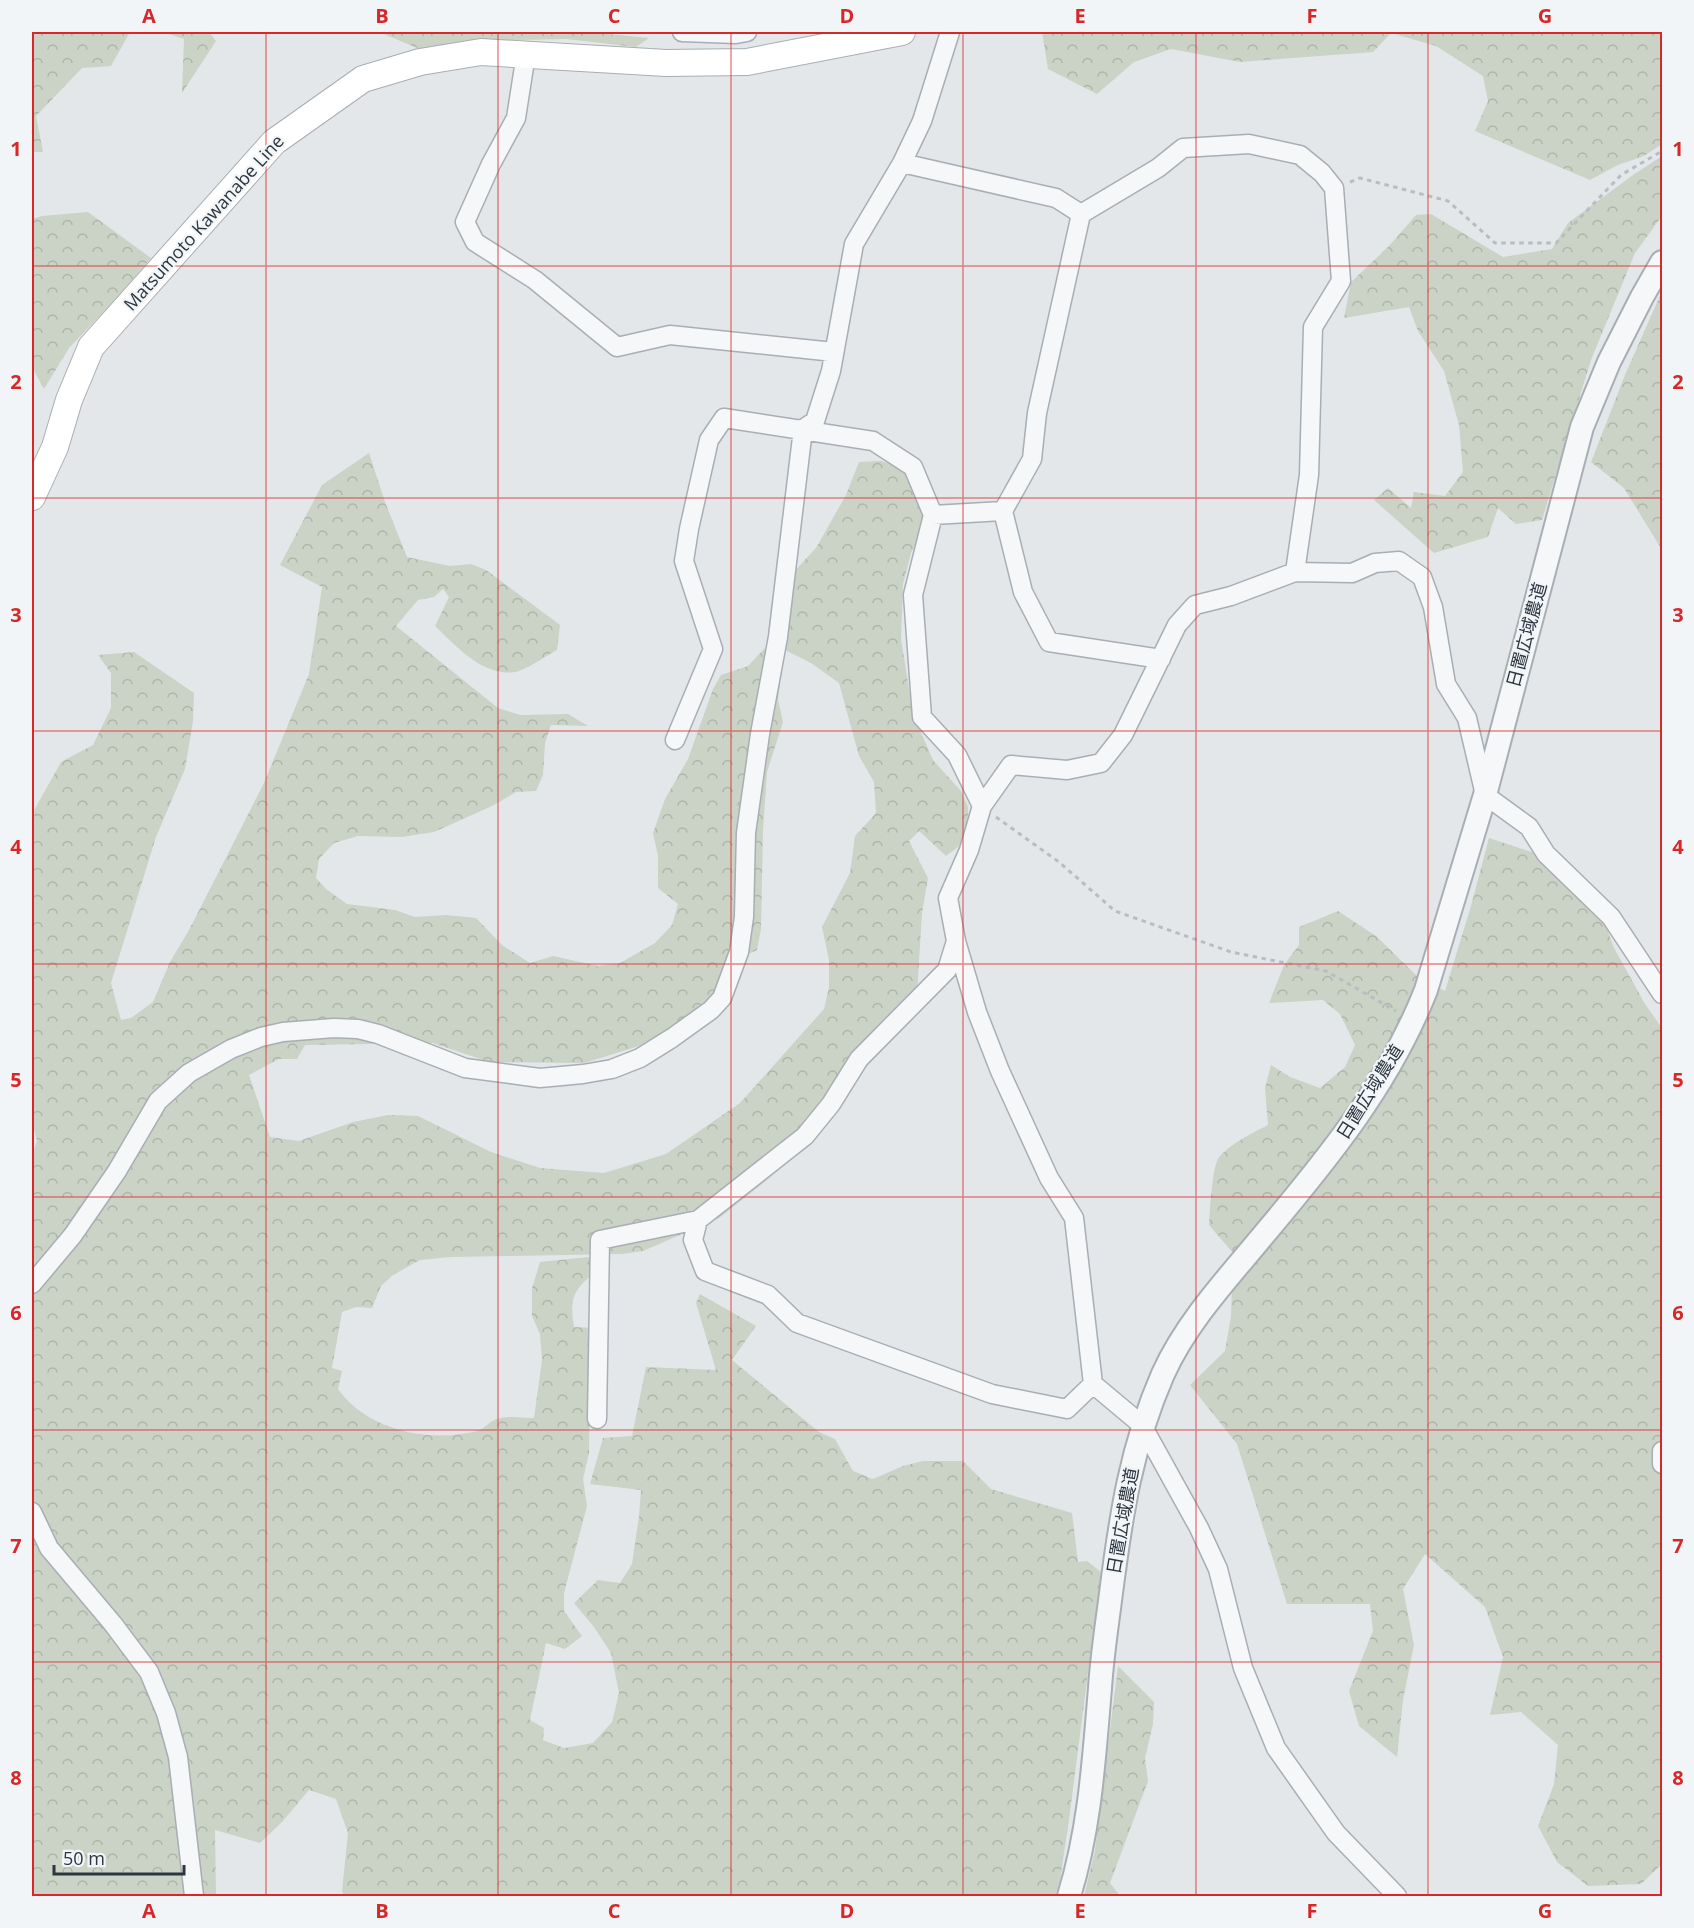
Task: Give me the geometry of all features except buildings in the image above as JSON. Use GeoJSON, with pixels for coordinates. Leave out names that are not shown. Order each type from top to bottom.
{"type":"FeatureCollection","features":[{"type":"Feature","properties":{"kind":"main road","name":"Matsumoto Kawanabe Line"},"geometry":{"type":"LineString","coordinates":[[32,497],[55,447],[69,400],[91,348],[273,142],[363,79],[420,62],[481,52],[666,63],[747,62],[902,32]]}},
{"type":"Feature","properties":{"kind":"street"},"geometry":{"type":"LineString","coordinates":[[682,32],[736,34],[747,32]]}},
{"type":"Feature","properties":{"kind":"street"},"geometry":{"type":"LineString","coordinates":[[32,1284],[73,1235],[117,1171],[158,1101],[189,1072],[231,1049],[261,1037],[283,1032],[334,1028],[358,1029],[378,1034],[465,1068],[540,1078],[602,1070],[640,1058],[711,1010],[722,998],[738,952],[744,918],[746,833],[760,734],[778,637],[804,429],[815,421],[831,371],[854,244],[902,163],[922,121],[950,32]]}},
{"type":"Feature","properties":{"kind":"street"},"geometry":{"type":"LineString","coordinates":[[526,54],[516,118],[491,164],[465,222],[475,242],[536,280],[617,347],[670,334],[834,352]]}},
{"type":"Feature","properties":{"kind":"street"},"geometry":{"type":"LineString","coordinates":[[1161,659],[1049,642],[1023,592],[1003,511],[1032,459],[1040,402],[1081,214],[1158,168],[1183,148],[1249,144],[1299,155],[1322,173],[1335,188],[1341,280],[1312,327],[1309,474],[1295,572]]}},
{"type":"Feature","properties":{"kind":"street"},"geometry":{"type":"LineString","coordinates":[[902,163],[1056,198],[1081,214]]}},
{"type":"Feature","properties":{"kind":"street","name":"日置広域農道"},"geometry":{"type":"LineString","coordinates":[[1069,1896],[1080,1862],[1088,1815],[1100,1684],[1123,1506],[1142,1425],[1164,1372],[1186,1331],[1330,1155],[1364,1107],[1414,1020],[1426,990],[1485,795],[1582,427],[1609,362],[1662,262]]}},
{"type":"Feature","properties":{"kind":"street"},"geometry":{"type":"LineString","coordinates":[[675,740],[712,649],[684,561],[709,440],[724,418],[873,441],[913,467],[933,515],[913,595],[922,717],[957,755],[982,806]]}},
{"type":"Feature","properties":{"kind":"street"},"geometry":{"type":"LineString","coordinates":[[933,515],[1003,511]]}},
{"type":"Feature","properties":{"kind":"street"},"geometry":{"type":"LineString","coordinates":[[1397,1896],[1336,1833],[1276,1748],[1243,1668],[1218,1569],[1199,1528],[1142,1425],[1093,1384],[1074,1218],[1049,1178],[1000,1071],[977,1012],[956,941],[948,898],[969,850],[982,806],[1011,765],[1067,770],[1101,763],[1123,735],[1177,624],[1195,605],[1231,596],[1295,572],[1352,573],[1375,563],[1399,561],[1422,577],[1433,607],[1446,684],[1467,718],[1485,795],[1529,827],[1546,854],[1611,917],[1662,994]]}},
{"type":"Feature","properties":{"kind":"street"},"geometry":{"type":"LineString","coordinates":[[597,1419],[600,1240],[698,1220],[805,1136],[831,1104],[859,1059],[947,970],[956,941]]}},
{"type":"Feature","properties":{"kind":"street"},"geometry":{"type":"LineString","coordinates":[[698,1220],[693,1240],[705,1271],[768,1295],[797,1323],[992,1394],[1067,1409],[1093,1384]]}},
{"type":"Feature","properties":{"kind":"street"},"geometry":{"type":"LineString","coordinates":[[1662,1451],[1662,1464]]}},
{"type":"Feature","properties":{"kind":"street"},"geometry":{"type":"LineString","coordinates":[[32,1512],[49,1548],[113,1624],[149,1672],[162,1702],[178,1757],[194,1896]]}},
{"type":"Feature","properties":{"kind":"path"},"geometry":{"type":"LineString","coordinates":[[1335,188],[1360,178],[1448,201],[1495,243],[1556,243],[1621,175],[1662,151]]}},
{"type":"Feature","properties":{"kind":"path"},"geometry":{"type":"LineString","coordinates":[[982,806],[1059,862],[1115,911],[1231,952],[1326,971],[1414,1020]]}},
{"type":"Feature","properties":{"kind":"green space"},"geometry":{"type":"Polygon","coordinates":[[[32,32],[130,32],[111,66],[82,68],[36,116],[43,152],[32,152],[32,32]]]}},
{"type":"Feature","properties":{"kind":"green space"},"geometry":{"type":"Polygon","coordinates":[[[163,32],[209,32],[216,41],[182,93],[184,39],[163,32]]]}},
{"type":"Feature","properties":{"kind":"green space"},"geometry":{"type":"Polygon","coordinates":[[[379,32],[588,32],[649,38],[636,47],[566,39],[474,41],[422,50],[379,32]]]}},
{"type":"Feature","properties":{"kind":"green space"},"geometry":{"type":"Polygon","coordinates":[[[1042,32],[1662,32],[1662,144],[1644,156],[1618,165],[1590,180],[1475,131],[1488,101],[1483,76],[1436,46],[1391,33],[1373,52],[1240,62],[1171,49],[1134,62],[1097,94],[1048,69],[1042,32]]]}},
{"type":"Feature","properties":{"kind":"green space"},"geometry":{"type":"Polygon","coordinates":[[[1662,156],[1662,216],[1635,253],[1591,360],[1542,520],[1516,524],[1498,508],[1488,537],[1434,553],[1374,500],[1388,488],[1411,508],[1414,492],[1445,496],[1463,472],[1459,425],[1444,371],[1418,331],[1409,307],[1344,318],[1351,282],[1389,246],[1416,215],[1431,214],[1503,257],[1552,249],[1568,223],[1662,156]]]}},
{"type":"Feature","properties":{"kind":"green space"},"geometry":{"type":"Polygon","coordinates":[[[88,212],[151,258],[69,348],[44,389],[32,367],[32,219],[88,212]]]}},
{"type":"Feature","properties":{"kind":"green space"},"geometry":{"type":"Polygon","coordinates":[[[1662,291],[1662,550],[1624,488],[1591,462],[1625,375],[1662,291]]]}},
{"type":"Feature","properties":{"kind":"green space"},"geometry":{"type":"Polygon","coordinates":[[[369,453],[407,557],[450,566],[471,564],[486,570],[560,625],[557,650],[515,672],[492,670],[481,665],[435,626],[449,597],[443,589],[434,597],[418,600],[396,626],[498,708],[520,715],[568,714],[588,726],[551,725],[545,743],[543,775],[536,791],[516,792],[492,806],[434,832],[402,837],[358,836],[334,843],[319,859],[316,878],[326,889],[347,904],[395,910],[415,917],[446,915],[476,918],[502,945],[530,963],[553,956],[598,966],[620,963],[655,943],[672,925],[678,904],[658,888],[658,856],[653,833],[665,799],[688,759],[713,689],[721,675],[748,666],[765,648],[782,670],[778,699],[783,722],[767,772],[761,929],[757,950],[725,965],[712,996],[676,1025],[639,1046],[584,1063],[489,1062],[433,1043],[305,1045],[297,1059],[279,1059],[249,1075],[270,1137],[299,1141],[353,1122],[388,1115],[418,1116],[491,1152],[540,1168],[604,1173],[666,1154],[740,1103],[824,1009],[829,987],[829,960],[822,927],[850,873],[855,836],[876,813],[874,782],[859,756],[839,683],[811,663],[783,649],[791,575],[816,548],[846,495],[859,462],[881,461],[906,468],[923,512],[922,533],[911,553],[903,584],[901,639],[913,714],[933,760],[961,791],[968,807],[969,833],[958,847],[946,856],[919,831],[909,841],[928,878],[922,913],[917,994],[895,1031],[854,1082],[814,1140],[719,1218],[643,1251],[622,1254],[451,1257],[420,1260],[393,1275],[381,1286],[372,1308],[356,1307],[342,1312],[332,1368],[342,1371],[338,1389],[351,1403],[366,1415],[401,1430],[420,1434],[458,1434],[480,1430],[492,1421],[501,1418],[534,1418],[542,1360],[540,1334],[532,1316],[532,1288],[540,1262],[589,1257],[596,1271],[578,1289],[572,1308],[574,1327],[594,1328],[590,1365],[589,1453],[583,1479],[587,1506],[564,1593],[564,1611],[582,1636],[565,1649],[546,1643],[530,1720],[544,1728],[543,1740],[564,1748],[593,1743],[612,1722],[619,1693],[611,1653],[594,1627],[574,1603],[598,1580],[620,1583],[632,1564],[641,1490],[590,1484],[603,1438],[632,1436],[646,1367],[716,1370],[696,1303],[700,1294],[756,1326],[732,1360],[819,1432],[835,1439],[853,1471],[873,1479],[903,1466],[923,1461],[963,1461],[991,1489],[1072,1513],[1078,1562],[1087,1561],[1101,1572],[1069,1820],[1060,1880],[1055,1896],[344,1896],[342,1891],[348,1833],[336,1799],[309,1790],[282,1822],[260,1843],[215,1830],[216,1896],[32,1896],[32,1155],[37,1141],[32,1121],[32,814],[61,762],[93,745],[111,708],[111,673],[98,655],[134,652],[194,693],[193,721],[185,769],[156,837],[111,983],[121,1020],[131,1018],[153,1002],[170,962],[189,930],[264,783],[309,674],[322,587],[280,565],[322,485],[369,453]]]}},
{"type":"Feature","properties":{"kind":"green space"},"geometry":{"type":"Polygon","coordinates":[[[1489,838],[1550,858],[1593,888],[1613,946],[1645,1004],[1662,1028],[1662,1864],[1641,1884],[1588,1886],[1557,1862],[1538,1826],[1554,1784],[1558,1745],[1521,1712],[1490,1715],[1503,1657],[1485,1607],[1425,1554],[1403,1589],[1414,1645],[1403,1700],[1397,1757],[1359,1726],[1349,1691],[1373,1631],[1370,1604],[1287,1604],[1237,1444],[1190,1385],[1225,1351],[1231,1316],[1233,1253],[1209,1225],[1213,1181],[1218,1159],[1234,1144],[1268,1125],[1265,1088],[1271,1065],[1290,1077],[1320,1088],[1345,1067],[1355,1045],[1340,1014],[1323,1000],[1269,1003],[1284,965],[1299,945],[1299,927],[1338,911],[1376,936],[1416,975],[1445,991],[1489,838]]]}},
{"type":"Feature","properties":{"kind":"green space"},"geometry":{"type":"Polygon","coordinates":[[[1118,1666],[1154,1702],[1153,1724],[1145,1758],[1148,1781],[1110,1883],[1120,1896],[1084,1896],[1095,1850],[1118,1666]]]}}]}
